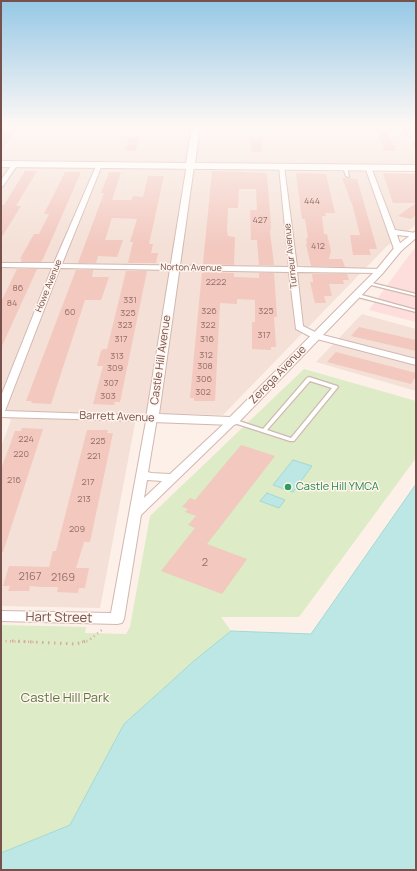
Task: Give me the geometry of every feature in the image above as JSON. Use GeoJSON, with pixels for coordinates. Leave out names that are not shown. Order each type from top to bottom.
{"type":"FeatureCollection","features":[{"type":"Feature","properties":{"kind":"main road"},"geometry":{"type":"LineString","coordinates":[[158,166],[282,167],[347,171],[368,167],[416,168]]}},
{"type":"Feature","properties":{"kind":"street"},"geometry":{"type":"LineString","coordinates":[[1,185],[14,166]]}},
{"type":"Feature","properties":{"kind":"street","name":"Howe Avenue"},"geometry":{"type":"LineString","coordinates":[[1,409],[57,266],[99,166]]}},
{"type":"Feature","properties":{"kind":"street","name":"Castle Hill Avenue"},"geometry":{"type":"LineString","coordinates":[[117,619],[152,418],[190,166]]}},
{"type":"Feature","properties":{"kind":"street","name":"Turneur Avenue"},"geometry":{"type":"LineString","coordinates":[[282,167],[299,327],[316,336]]}},
{"type":"Feature","properties":{"kind":"street"},"geometry":{"type":"LineString","coordinates":[[368,167],[398,249]]}},
{"type":"Feature","properties":{"kind":"street"},"geometry":{"type":"LineString","coordinates":[[392,232],[416,234]]}},
{"type":"Feature","properties":{"kind":"street","name":"Zerega Avenue"},"geometry":{"type":"LineString","coordinates":[[136,513],[233,421],[380,271],[398,249],[416,234]]}},
{"type":"Feature","properties":{"kind":"street","name":"Norton Avenue"},"geometry":{"type":"LineString","coordinates":[[1,265],[380,271]]}},
{"type":"Feature","properties":{"kind":"street"},"geometry":{"type":"LineString","coordinates":[[316,336],[416,362]]}},
{"type":"Feature","properties":{"kind":"street","name":"Barrett Avenue"},"geometry":{"type":"LineString","coordinates":[[1,414],[233,421]]}},
{"type":"Feature","properties":{"kind":"street"},"geometry":{"type":"LineString","coordinates":[[143,472],[144,475],[149,477],[173,478]]}},
{"type":"Feature","properties":{"kind":"street","name":"Hart Street"},"geometry":{"type":"LineString","coordinates":[[1,616],[117,619]]}},
{"type":"Feature","properties":{"kind":"lane"},"geometry":{"type":"LineString","coordinates":[[368,283],[416,295]]}},
{"type":"Feature","properties":{"kind":"lane"},"geometry":{"type":"LineString","coordinates":[[356,295],[416,311]]}},
{"type":"Feature","properties":{"kind":"lane"},"geometry":{"type":"LineString","coordinates":[[233,421],[264,431],[292,440],[335,387],[308,379],[264,431]]}},
{"type":"Feature","properties":{"kind":"path"},"geometry":{"type":"LineString","coordinates":[[1,641],[76,644],[88,641],[101,631]]}},
{"type":"Feature","properties":{"kind":"shaded area"},"geometry":{"type":"Polygon","coordinates":[[[1,166],[416,173],[416,225],[387,246],[223,415],[137,413],[100,608],[1,606],[1,447],[11,420],[1,413],[1,166]]]}},
{"type":"Feature","properties":{"kind":"shaded area"},"geometry":{"type":"Polygon","coordinates":[[[416,248],[416,322],[369,310],[413,250],[416,248]]]}},
{"type":"Feature","properties":{"kind":"shaded area"},"geometry":{"type":"Polygon","coordinates":[[[362,314],[416,329],[416,391],[316,362],[362,314]]]}},
{"type":"Feature","properties":{"kind":"green space","name":"Castle Hill YMCA"},"geometry":{"type":"Polygon","coordinates":[[[304,369],[416,401],[416,458],[299,617],[221,617],[231,631],[195,660],[124,724],[70,825],[1,853],[1,625],[86,627],[85,633],[126,634],[130,627],[150,516],[304,369]]]}},
{"type":"Feature","properties":{"kind":"water"},"geometry":{"type":"Polygon","coordinates":[[[293,460],[312,466],[293,492],[273,485],[293,460]]]}},
{"type":"Feature","properties":{"kind":"water"},"geometry":{"type":"Polygon","coordinates":[[[416,484],[416,870],[1,870],[1,853],[70,825],[124,724],[195,660],[231,631],[311,634],[416,484]]]}},
{"type":"Feature","properties":{"kind":"water"},"geometry":{"type":"Polygon","coordinates":[[[267,493],[285,500],[279,508],[260,501],[267,493]]]}},
{"type":"Feature","properties":{"kind":"building"},"geometry":{"type":"Polygon","coordinates":[[[25,171],[37,171],[16,206],[21,206],[1,238],[1,204],[4,205],[25,171]]]}},
{"type":"Feature","properties":{"kind":"building"},"geometry":{"type":"Polygon","coordinates":[[[212,171],[267,173],[271,227],[270,232],[274,265],[259,265],[257,240],[251,240],[250,210],[257,210],[256,189],[239,189],[238,208],[228,208],[228,236],[235,237],[234,265],[203,264],[212,171]]]}},
{"type":"Feature","properties":{"kind":"building"},"geometry":{"type":"Polygon","coordinates":[[[65,172],[81,172],[43,259],[41,262],[21,262],[22,259],[20,259],[34,234],[39,234],[49,214],[44,214],[65,172]]]}},
{"type":"Feature","properties":{"kind":"building"},"geometry":{"type":"Polygon","coordinates":[[[109,172],[121,172],[112,200],[131,200],[133,196],[143,197],[148,176],[164,176],[149,244],[153,244],[151,253],[158,253],[156,263],[128,263],[133,242],[130,242],[137,219],[112,218],[105,240],[123,240],[117,257],[98,256],[96,263],[78,263],[104,193],[101,193],[109,172]]]}},
{"type":"Feature","properties":{"kind":"building"},"geometry":{"type":"Polygon","coordinates":[[[296,173],[326,174],[335,213],[325,213],[326,216],[322,216],[324,234],[327,234],[331,251],[329,259],[342,259],[345,267],[311,266],[306,244],[306,238],[308,238],[305,219],[302,219],[296,173]]]}},
{"type":"Feature","properties":{"kind":"building"},"geometry":{"type":"Polygon","coordinates":[[[383,173],[416,174],[416,203],[393,203],[383,173]]]}},
{"type":"Feature","properties":{"kind":"building"},"geometry":{"type":"Polygon","coordinates":[[[342,178],[357,179],[377,249],[369,249],[371,255],[353,255],[350,235],[360,235],[353,207],[342,178]]]}},
{"type":"Feature","properties":{"kind":"building"},"geometry":{"type":"Polygon","coordinates":[[[416,203],[416,215],[411,219],[398,216],[416,203]]]}},
{"type":"Feature","properties":{"kind":"building"},"geometry":{"type":"Polygon","coordinates":[[[17,269],[37,269],[1,348],[1,302],[17,269]]]}},
{"type":"Feature","properties":{"kind":"building"},"geometry":{"type":"Polygon","coordinates":[[[76,270],[93,270],[92,277],[109,277],[101,300],[85,300],[51,404],[31,403],[32,401],[26,401],[76,270]]]}},
{"type":"Feature","properties":{"kind":"building"},"geometry":{"type":"Polygon","coordinates":[[[126,271],[147,271],[120,402],[115,402],[114,405],[93,404],[103,366],[97,366],[101,351],[103,349],[107,349],[126,271]]]}},
{"type":"Feature","properties":{"kind":"building"},"geometry":{"type":"Polygon","coordinates":[[[202,272],[234,273],[234,277],[259,278],[259,273],[274,273],[277,317],[274,317],[276,347],[271,347],[271,350],[252,349],[252,322],[255,322],[255,300],[237,299],[237,304],[220,303],[215,401],[194,401],[194,398],[190,398],[202,272]]]}},
{"type":"Feature","properties":{"kind":"building"},"geometry":{"type":"Polygon","coordinates":[[[312,274],[347,274],[349,280],[343,280],[344,284],[329,284],[332,296],[324,296],[326,303],[315,303],[310,282],[313,282],[312,274]]]}},
{"type":"Feature","properties":{"kind":"building"},"geometry":{"type":"Polygon","coordinates":[[[359,327],[416,340],[416,351],[351,336],[359,327]]]}},
{"type":"Feature","properties":{"kind":"building"},"geometry":{"type":"Polygon","coordinates":[[[336,352],[416,373],[416,376],[411,384],[327,362],[336,352]]]}},
{"type":"Feature","properties":{"kind":"building"},"geometry":{"type":"Polygon","coordinates":[[[22,428],[43,429],[3,552],[1,552],[1,469],[15,431],[21,431],[22,428]]]}},
{"type":"Feature","properties":{"kind":"building"},"geometry":{"type":"Polygon","coordinates":[[[87,430],[108,430],[107,433],[113,433],[90,542],[84,542],[76,568],[89,568],[85,588],[79,588],[78,593],[57,592],[58,587],[30,586],[29,591],[8,591],[10,586],[3,586],[9,566],[49,567],[53,551],[56,551],[87,430]]]}},
{"type":"Feature","properties":{"kind":"building"},"geometry":{"type":"Polygon","coordinates":[[[241,445],[275,456],[207,544],[247,559],[222,594],[161,571],[195,528],[188,525],[196,516],[185,512],[188,509],[182,507],[190,498],[195,500],[241,445]]]}},
{"type":"Feature","properties":{"kind":"place","name":"Castle Hill YMCA"},"geometry":{"type":"Point","coordinates":[288,487]}},
{"type":"Feature","properties":{"kind":"park label","name":"Castle Hill Park"},"geometry":{"type":"Point","coordinates":[65,698]}}]}
